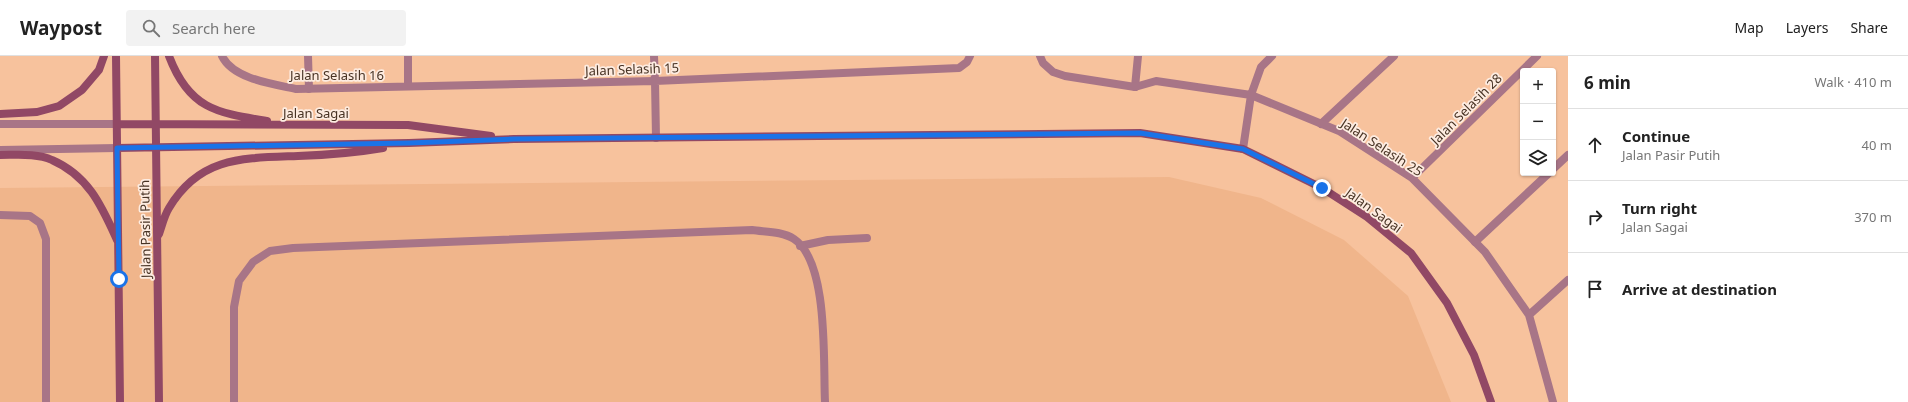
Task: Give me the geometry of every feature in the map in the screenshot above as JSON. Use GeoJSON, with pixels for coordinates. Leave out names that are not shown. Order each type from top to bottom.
{"type":"FeatureCollection","features":[{"type":"Feature","properties":{"kind":"main road"},"geometry":{"type":"LineString","coordinates":[[0,114],[36,112],[59,106],[82,90],[99,70],[104,56]]}},
{"type":"Feature","properties":{"kind":"main road","name":"Jalan Pasir Putih"},"geometry":{"type":"LineString","coordinates":[[116,56],[120,402]]}},
{"type":"Feature","properties":{"kind":"main road","name":"Jalan Pasir Putih"},"geometry":{"type":"LineString","coordinates":[[155,56],[159,402]]}},
{"type":"Feature","properties":{"kind":"main road"},"geometry":{"type":"LineString","coordinates":[[169,56],[182,83],[198,101],[226,115],[298,125]]}},
{"type":"Feature","properties":{"kind":"main road","name":"Jalan Sagai"},"geometry":{"type":"LineString","coordinates":[[117,124],[408,125],[514,139]]}},
{"type":"Feature","properties":{"kind":"main road","name":"Jalan Sagai"},"geometry":{"type":"LineString","coordinates":[[117,148],[776,135],[1140,133],[1243,149],[1322,188],[1367,217],[1411,253],[1447,303],[1474,355],[1491,402]]}},
{"type":"Feature","properties":{"kind":"main road"},"geometry":{"type":"LineString","coordinates":[[157,241],[168,209],[181,191],[195,178],[218,165],[243,158],[345,154],[409,143]]}},
{"type":"Feature","properties":{"kind":"main road"},"geometry":{"type":"LineString","coordinates":[[0,155],[33,155],[52,160],[78,176],[98,200],[118,243]]}},
{"type":"Feature","properties":{"kind":"street","name":"Jalan Selasih 16"},"geometry":{"type":"LineString","coordinates":[[222,56],[225,63],[236,72],[268,83],[296,89],[408,86]]}},
{"type":"Feature","properties":{"kind":"street"},"geometry":{"type":"LineString","coordinates":[[308,56],[309,88]]}},
{"type":"Feature","properties":{"kind":"street"},"geometry":{"type":"LineString","coordinates":[[408,56],[408,86]]}},
{"type":"Feature","properties":{"kind":"street"},"geometry":{"type":"LineString","coordinates":[[654,56],[656,138]]}},
{"type":"Feature","properties":{"kind":"street","name":"Jalan Selasih 15"},"geometry":{"type":"LineString","coordinates":[[408,86],[655,81],[959,68],[967,62],[970,56]]}},
{"type":"Feature","properties":{"kind":"street","name":"Jalan Selasih 25"},"geometry":{"type":"LineString","coordinates":[[1040,56],[1043,63],[1053,72],[1065,76],[1135,87],[1156,81],[1251,95],[1339,131],[1412,178],[1485,252],[1529,315],[1553,402]]}},
{"type":"Feature","properties":{"kind":"street"},"geometry":{"type":"LineString","coordinates":[[1135,87],[1138,56]]}},
{"type":"Feature","properties":{"kind":"street"},"geometry":{"type":"LineString","coordinates":[[1243,149],[1251,95],[1261,67],[1272,56]]}},
{"type":"Feature","properties":{"kind":"street"},"geometry":{"type":"LineString","coordinates":[[1321,124],[1394,56]]}},
{"type":"Feature","properties":{"kind":"street","name":"Jalan Selasih 28"},"geometry":{"type":"LineString","coordinates":[[1412,178],[1537,56]]}},
{"type":"Feature","properties":{"kind":"street"},"geometry":{"type":"LineString","coordinates":[[0,124],[117,124]]}},
{"type":"Feature","properties":{"kind":"street"},"geometry":{"type":"LineString","coordinates":[[0,150],[117,148]]}},
{"type":"Feature","properties":{"kind":"street"},"geometry":{"type":"LineString","coordinates":[[1556,166],[1568,155]]}},
{"type":"Feature","properties":{"kind":"street"},"geometry":{"type":"LineString","coordinates":[[1475,242],[1546,176]]}},
{"type":"Feature","properties":{"kind":"street"},"geometry":{"type":"LineString","coordinates":[[0,215],[30,216],[40,223],[46,239],[46,402]]}},
{"type":"Feature","properties":{"kind":"street"},"geometry":{"type":"LineString","coordinates":[[234,402],[234,307],[239,281],[253,262],[270,251],[293,248],[752,230],[776,232],[794,239],[808,254],[815,272],[821,296],[825,402]]}},
{"type":"Feature","properties":{"kind":"street"},"geometry":{"type":"LineString","coordinates":[[800,246],[828,240],[867,238]]}},
{"type":"Feature","properties":{"kind":"street"},"geometry":{"type":"LineString","coordinates":[[1529,315],[1568,280]]}},
{"type":"Feature","properties":{"kind":"shaded area"},"geometry":{"type":"Polygon","coordinates":[[[1169,177],[1261,198],[1344,240],[1408,296],[1451,402],[0,402],[0,188],[1169,177]]]}},
{"type":"Feature","properties":{"kind":"route"},"geometry":{"type":"LineString","coordinates":[[119,279],[117,148],[776,135],[1140,133],[1243,149],[1322,188]]}}]}
